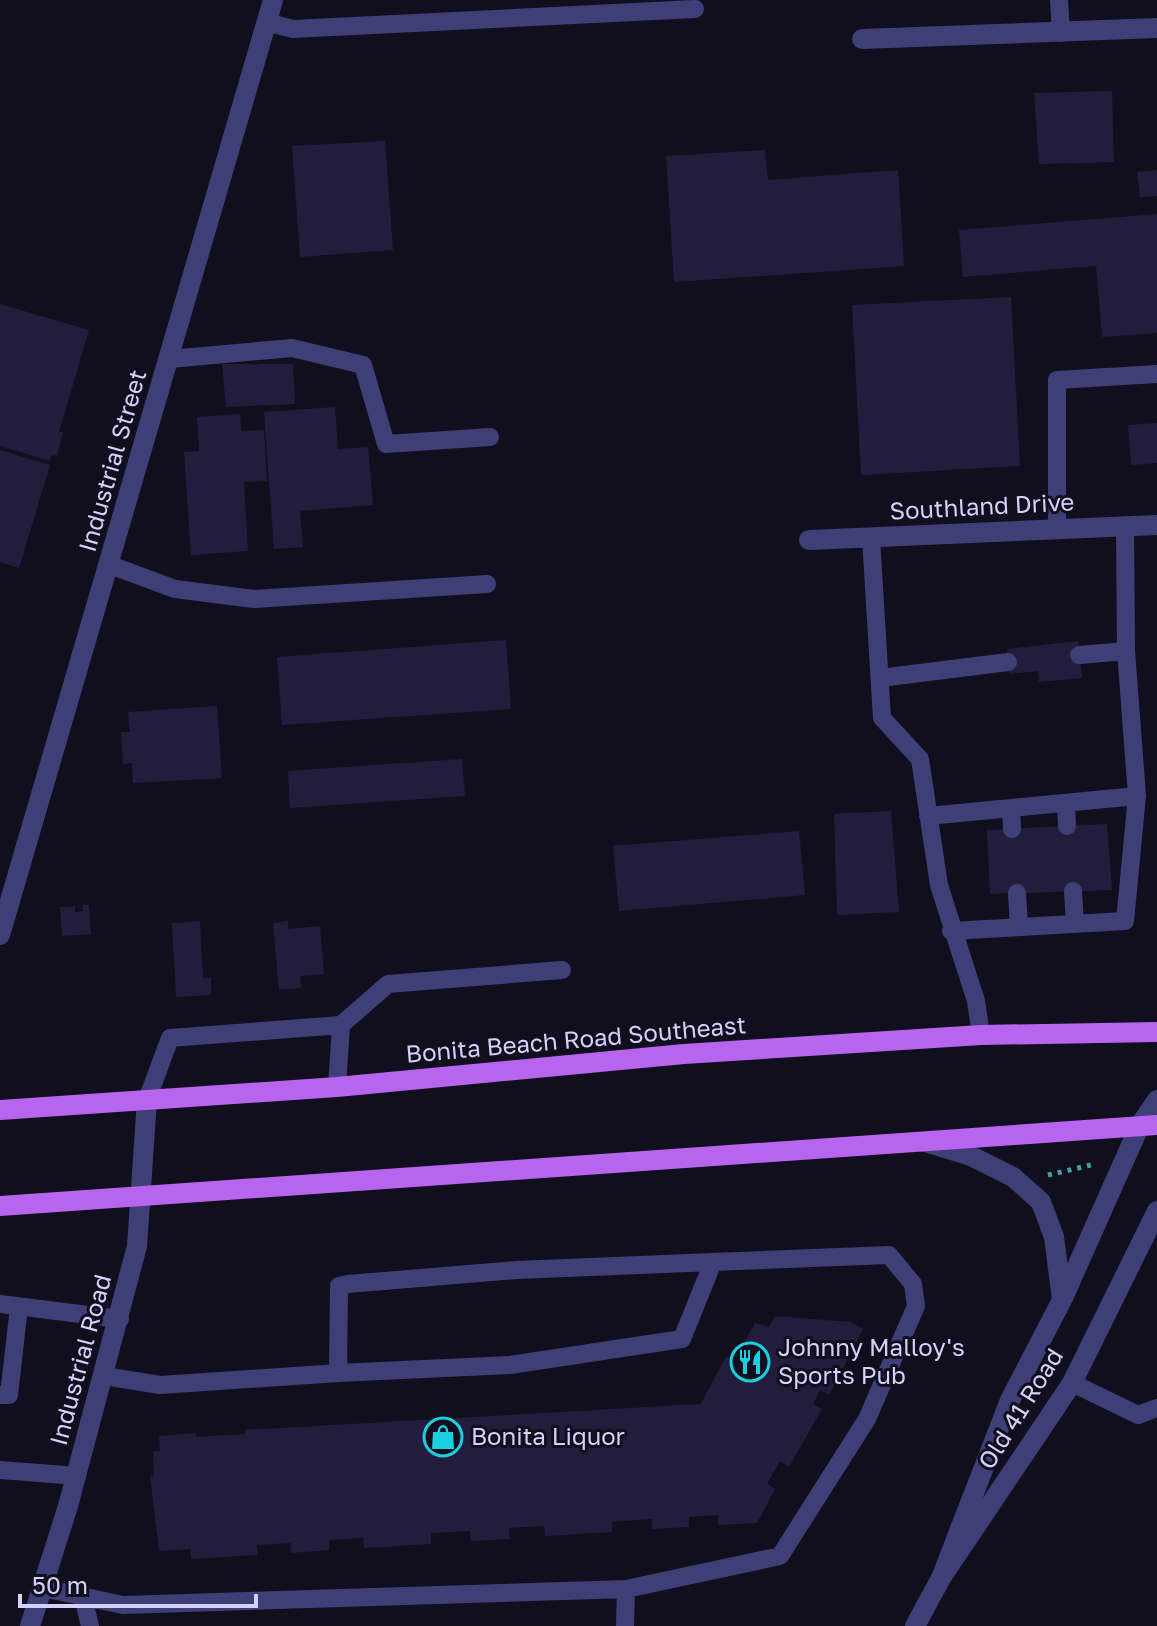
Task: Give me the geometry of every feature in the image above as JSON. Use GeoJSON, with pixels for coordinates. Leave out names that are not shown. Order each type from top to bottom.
{"type":"FeatureCollection","features":[{"type":"Feature","properties":{"kind":"main road","name":"Bonita Beach Road Southeast"},"geometry":{"type":"LineString","coordinates":[[0,1110],[337,1087],[684,1054],[981,1035],[1157,1032]]}},
{"type":"Feature","properties":{"kind":"main road"},"geometry":{"type":"LineString","coordinates":[[0,1206],[1149,1125]]}},
{"type":"Feature","properties":{"kind":"street","name":"Industrial Street"},"geometry":{"type":"LineString","coordinates":[[0,935],[273,0]]}},
{"type":"Feature","properties":{"kind":"street"},"geometry":{"type":"LineString","coordinates":[[862,39],[1157,28]]}},
{"type":"Feature","properties":{"kind":"street","name":"Southland Drive"},"geometry":{"type":"LineString","coordinates":[[809,540],[1157,525]]}},
{"type":"Feature","properties":{"kind":"street","name":"Industrial Road"},"geometry":{"type":"LineString","coordinates":[[30,1626],[77,1476],[137,1246],[147,1100]]}},
{"type":"Feature","properties":{"kind":"street"},"geometry":{"type":"LineString","coordinates":[[941,1578],[1010,1400],[1149,1125],[1157,1100]]}},
{"type":"Feature","properties":{"kind":"street"},"geometry":{"type":"LineString","coordinates":[[925,1142],[971,1156],[1013,1177],[1041,1202],[1054,1237],[1062,1300]]}},
{"type":"Feature","properties":{"kind":"street","name":"Old 41 Road"},"geometry":{"type":"LineString","coordinates":[[915,1626],[941,1578],[1072,1383],[1157,1211]]}},
{"type":"Feature","properties":{"kind":"lane"},"geometry":{"type":"LineString","coordinates":[[1059,0],[1061,33]]}},
{"type":"Feature","properties":{"kind":"lane"},"geometry":{"type":"LineString","coordinates":[[266,22],[293,29],[695,9]]}},
{"type":"Feature","properties":{"kind":"lane"},"geometry":{"type":"LineString","coordinates":[[169,359],[292,348],[306,351],[363,365],[386,444],[490,437]]}},
{"type":"Feature","properties":{"kind":"lane"},"geometry":{"type":"LineString","coordinates":[[1057,530],[1057,380],[1157,374]]}},
{"type":"Feature","properties":{"kind":"lane"},"geometry":{"type":"LineString","coordinates":[[951,931],[1125,921],[1137,796],[1126,651],[1125,526]]}},
{"type":"Feature","properties":{"kind":"lane"},"geometry":{"type":"LineString","coordinates":[[871,538],[882,718],[920,759],[939,885],[951,931],[976,1001],[981,1035]]}},
{"type":"Feature","properties":{"kind":"lane"},"geometry":{"type":"LineString","coordinates":[[110,565],[175,589],[254,599],[487,584]]}},
{"type":"Feature","properties":{"kind":"lane"},"geometry":{"type":"LineString","coordinates":[[1079,655],[1126,651]]}},
{"type":"Feature","properties":{"kind":"lane"},"geometry":{"type":"LineString","coordinates":[[880,678],[1008,662]]}},
{"type":"Feature","properties":{"kind":"lane"},"geometry":{"type":"LineString","coordinates":[[928,816],[1137,796]]}},
{"type":"Feature","properties":{"kind":"lane"},"geometry":{"type":"LineString","coordinates":[[1066,803],[1067,826]]}},
{"type":"Feature","properties":{"kind":"lane"},"geometry":{"type":"LineString","coordinates":[[1011,808],[1012,829]]}},
{"type":"Feature","properties":{"kind":"lane"},"geometry":{"type":"LineString","coordinates":[[1073,891],[1075,924]]}},
{"type":"Feature","properties":{"kind":"lane"},"geometry":{"type":"LineString","coordinates":[[1017,893],[1019,927]]}},
{"type":"Feature","properties":{"kind":"lane"},"geometry":{"type":"LineString","coordinates":[[147,1100],[170,1038],[341,1025],[388,984],[562,970]]}},
{"type":"Feature","properties":{"kind":"lane"},"geometry":{"type":"LineString","coordinates":[[337,1087],[341,1025]]}},
{"type":"Feature","properties":{"kind":"lane"},"geometry":{"type":"LineString","coordinates":[[43,1588],[123,1605],[626,1589],[780,1556],[867,1419],[916,1306],[913,1284],[889,1255],[517,1270],[339,1286],[338,1373]]}},
{"type":"Feature","properties":{"kind":"lane"},"geometry":{"type":"LineString","coordinates":[[104,1376],[160,1385],[510,1365],[682,1339],[713,1262]]}},
{"type":"Feature","properties":{"kind":"lane"},"geometry":{"type":"LineString","coordinates":[[0,1395],[9,1395],[9,1305],[120,1319]]}},
{"type":"Feature","properties":{"kind":"lane"},"geometry":{"type":"LineString","coordinates":[[1072,1383],[1138,1415],[1157,1408]]}},
{"type":"Feature","properties":{"kind":"lane"},"geometry":{"type":"LineString","coordinates":[[0,1470],[77,1476]]}},
{"type":"Feature","properties":{"kind":"lane"},"geometry":{"type":"LineString","coordinates":[[625,1626],[626,1589]]}},
{"type":"Feature","properties":{"kind":"lane"},"geometry":{"type":"LineString","coordinates":[[83,1597],[90,1626]]}},
{"type":"Feature","properties":{"kind":"path"},"geometry":{"type":"LineString","coordinates":[[1072,1169],[1074,1160]]}},
{"type":"Feature","properties":{"kind":"path"},"geometry":{"type":"LineString","coordinates":[[1039,1177],[1091,1165]]}},
{"type":"Feature","properties":{"kind":"building"},"geometry":{"type":"Polygon","coordinates":[[[1112,91],[1114,162],[1039,164],[1034,93],[1112,91]]]}},
{"type":"Feature","properties":{"kind":"building"},"geometry":{"type":"Polygon","coordinates":[[[385,141],[393,250],[300,257],[292,146],[385,141]]]}},
{"type":"Feature","properties":{"kind":"building"},"geometry":{"type":"Polygon","coordinates":[[[765,150],[768,180],[898,170],[904,266],[674,282],[666,156],[765,150]]]}},
{"type":"Feature","properties":{"kind":"building"},"geometry":{"type":"Polygon","coordinates":[[[1157,170],[1157,196],[1140,197],[1137,172],[1157,170]]]}},
{"type":"Feature","properties":{"kind":"building"},"geometry":{"type":"Polygon","coordinates":[[[1157,214],[1157,333],[1102,337],[1096,266],[963,277],[959,230],[1157,214]]]}},
{"type":"Feature","properties":{"kind":"building"},"geometry":{"type":"Polygon","coordinates":[[[1011,297],[1020,466],[861,475],[852,305],[1011,297]]]}},
{"type":"Feature","properties":{"kind":"building"},"geometry":{"type":"Polygon","coordinates":[[[0,304],[89,330],[59,432],[63,432],[57,456],[52,455],[50,461],[0,446],[0,304]]]}},
{"type":"Feature","properties":{"kind":"building"},"geometry":{"type":"Polygon","coordinates":[[[222,364],[293,364],[295,404],[226,407],[222,364]]]}},
{"type":"Feature","properties":{"kind":"building"},"geometry":{"type":"Polygon","coordinates":[[[335,407],[338,449],[368,447],[373,505],[300,511],[303,547],[274,549],[264,412],[335,407]]]}},
{"type":"Feature","properties":{"kind":"building"},"geometry":{"type":"Polygon","coordinates":[[[240,414],[241,431],[264,430],[267,481],[244,482],[248,551],[191,555],[184,452],[199,451],[197,417],[240,414]]]}},
{"type":"Feature","properties":{"kind":"building"},"geometry":{"type":"Polygon","coordinates":[[[1157,423],[1157,463],[1131,465],[1128,425],[1157,423]]]}},
{"type":"Feature","properties":{"kind":"building"},"geometry":{"type":"Polygon","coordinates":[[[0,450],[50,465],[19,568],[0,562],[0,450]]]}},
{"type":"Feature","properties":{"kind":"building"},"geometry":{"type":"Polygon","coordinates":[[[506,640],[511,709],[282,725],[277,657],[506,640]]]}},
{"type":"Feature","properties":{"kind":"building"},"geometry":{"type":"Polygon","coordinates":[[[1078,641],[1082,678],[1039,682],[1038,671],[1009,674],[1007,649],[1078,641]]]}},
{"type":"Feature","properties":{"kind":"building"},"geometry":{"type":"Polygon","coordinates":[[[217,706],[222,778],[133,783],[132,763],[123,764],[121,732],[130,732],[128,712],[217,706]]]}},
{"type":"Feature","properties":{"kind":"building"},"geometry":{"type":"Polygon","coordinates":[[[462,759],[465,796],[290,808],[288,771],[462,759]]]}},
{"type":"Feature","properties":{"kind":"building"},"geometry":{"type":"Polygon","coordinates":[[[891,811],[899,912],[837,915],[834,814],[891,811]]]}},
{"type":"Feature","properties":{"kind":"building"},"geometry":{"type":"Polygon","coordinates":[[[1107,824],[1112,890],[990,894],[987,830],[1107,824]]]}},
{"type":"Feature","properties":{"kind":"building"},"geometry":{"type":"Polygon","coordinates":[[[799,831],[805,895],[619,911],[613,846],[799,831]]]}},
{"type":"Feature","properties":{"kind":"building"},"geometry":{"type":"Polygon","coordinates":[[[83,905],[89,905],[91,934],[62,936],[60,907],[75,906],[75,912],[83,911],[83,905]]]}},
{"type":"Feature","properties":{"kind":"building"},"geometry":{"type":"Polygon","coordinates":[[[200,921],[203,978],[211,978],[211,995],[176,997],[172,923],[200,921]]]}},
{"type":"Feature","properties":{"kind":"building"},"geometry":{"type":"Polygon","coordinates":[[[288,921],[288,929],[320,926],[324,974],[300,976],[301,988],[279,990],[273,923],[288,921]]]}},
{"type":"Feature","properties":{"kind":"building"},"geometry":{"type":"Polygon","coordinates":[[[775,1316],[850,1322],[863,1329],[829,1395],[820,1390],[813,1404],[822,1409],[789,1467],[780,1461],[767,1484],[775,1489],[757,1523],[718,1525],[718,1515],[689,1517],[689,1527],[652,1529],[652,1519],[612,1522],[612,1532],[545,1536],[544,1526],[509,1528],[510,1539],[471,1541],[470,1531],[431,1533],[431,1544],[364,1548],[363,1538],[329,1540],[329,1550],[291,1553],[290,1543],[257,1545],[258,1555],[191,1559],[190,1549],[159,1551],[150,1476],[154,1475],[153,1451],[160,1451],[159,1436],[196,1433],[196,1437],[245,1434],[245,1430],[701,1404],[726,1356],[738,1362],[740,1359],[736,1357],[755,1323],[769,1327],[775,1316]]]}},
{"type":"Feature","properties":{"kind":"place","name":"Johnny Malloy's Sports Pub"},"geometry":{"type":"Point","coordinates":[750,1362]}},
{"type":"Feature","properties":{"kind":"place","name":"Bonita Liquor"},"geometry":{"type":"Point","coordinates":[443,1437]}}]}
